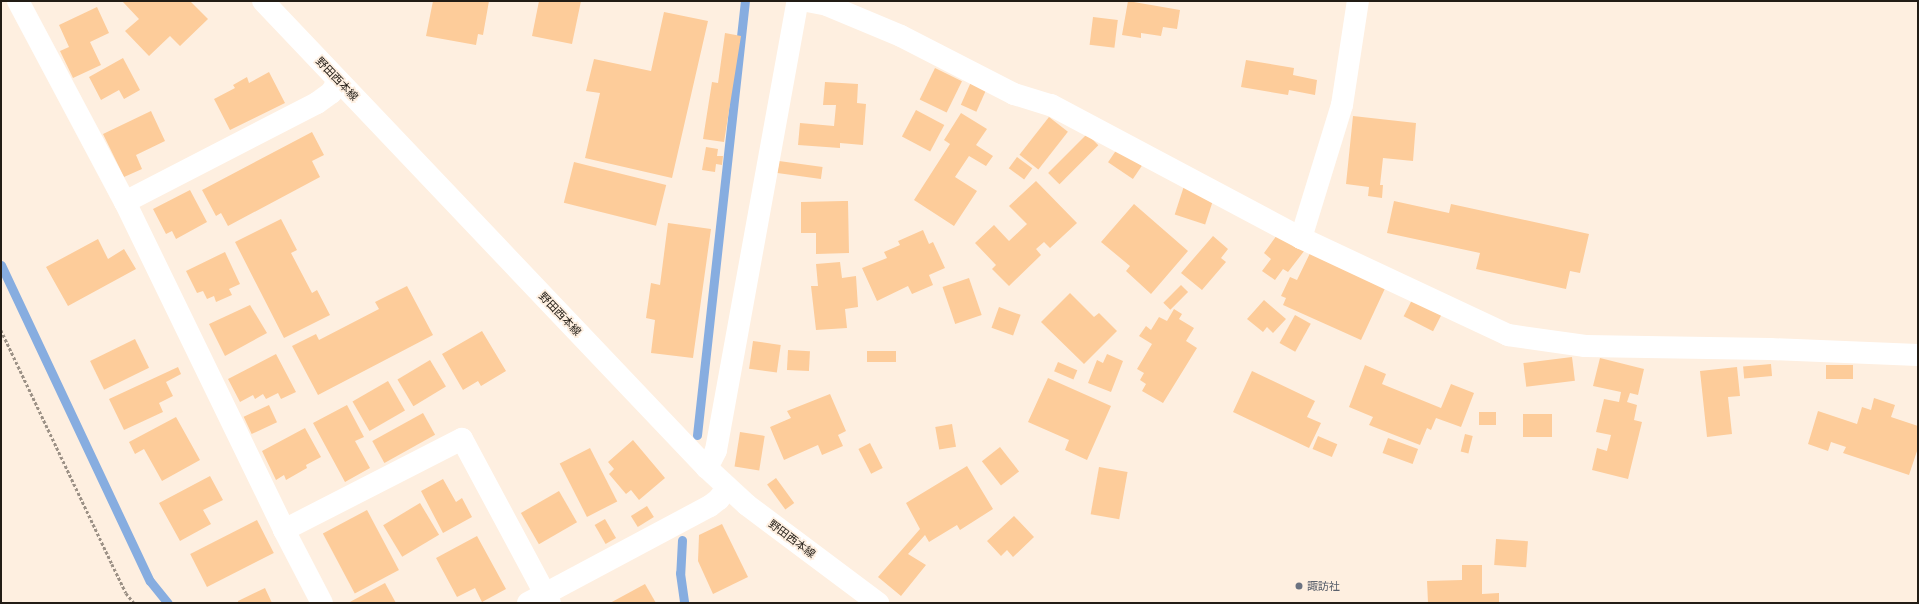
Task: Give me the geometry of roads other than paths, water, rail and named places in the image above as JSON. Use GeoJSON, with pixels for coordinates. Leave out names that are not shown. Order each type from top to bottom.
{"type":"FeatureCollection","features":[{"type":"Feature","properties":{"kind":"street"},"geometry":{"type":"LineString","coordinates":[[18,1],[125,202],[284,530],[322,603]]}},
{"type":"Feature","properties":{"kind":"street","name":"野田西本線"},"geometry":{"type":"LineString","coordinates":[[263,1],[707,468],[746,505],[878,603]]}},
{"type":"Feature","properties":{"kind":"street"},"geometry":{"type":"LineString","coordinates":[[707,468],[716,450],[798,1]]}},
{"type":"Feature","properties":{"kind":"street"},"geometry":{"type":"LineString","coordinates":[[807,1],[827,5],[901,36],[1014,94],[1051,105],[1301,238],[1508,335],[1585,346],[1770,349],[1918,355]]}},
{"type":"Feature","properties":{"kind":"street"},"geometry":{"type":"LineString","coordinates":[[1301,238],[1342,105],[1358,1]]}},
{"type":"Feature","properties":{"kind":"street"},"geometry":{"type":"LineString","coordinates":[[125,202],[317,103],[331,93],[338,81]]}},
{"type":"Feature","properties":{"kind":"street"},"geometry":{"type":"LineString","coordinates":[[284,530],[462,439],[542,600],[710,506],[719,499],[727,487]]}},
{"type":"Feature","properties":{"kind":"waterway"},"geometry":{"type":"LineString","coordinates":[[697,435],[745,1]]}},
{"type":"Feature","properties":{"kind":"waterway"},"geometry":{"type":"LineString","coordinates":[[1,265],[150,581],[168,603]]}},
{"type":"Feature","properties":{"kind":"waterway"},"geometry":{"type":"LineString","coordinates":[[682,540],[680,573],[684,603]]}},
{"type":"Feature","properties":{"kind":"place","name":"諏訪社"},"geometry":{"type":"Point","coordinates":[1299,586]}}]}
